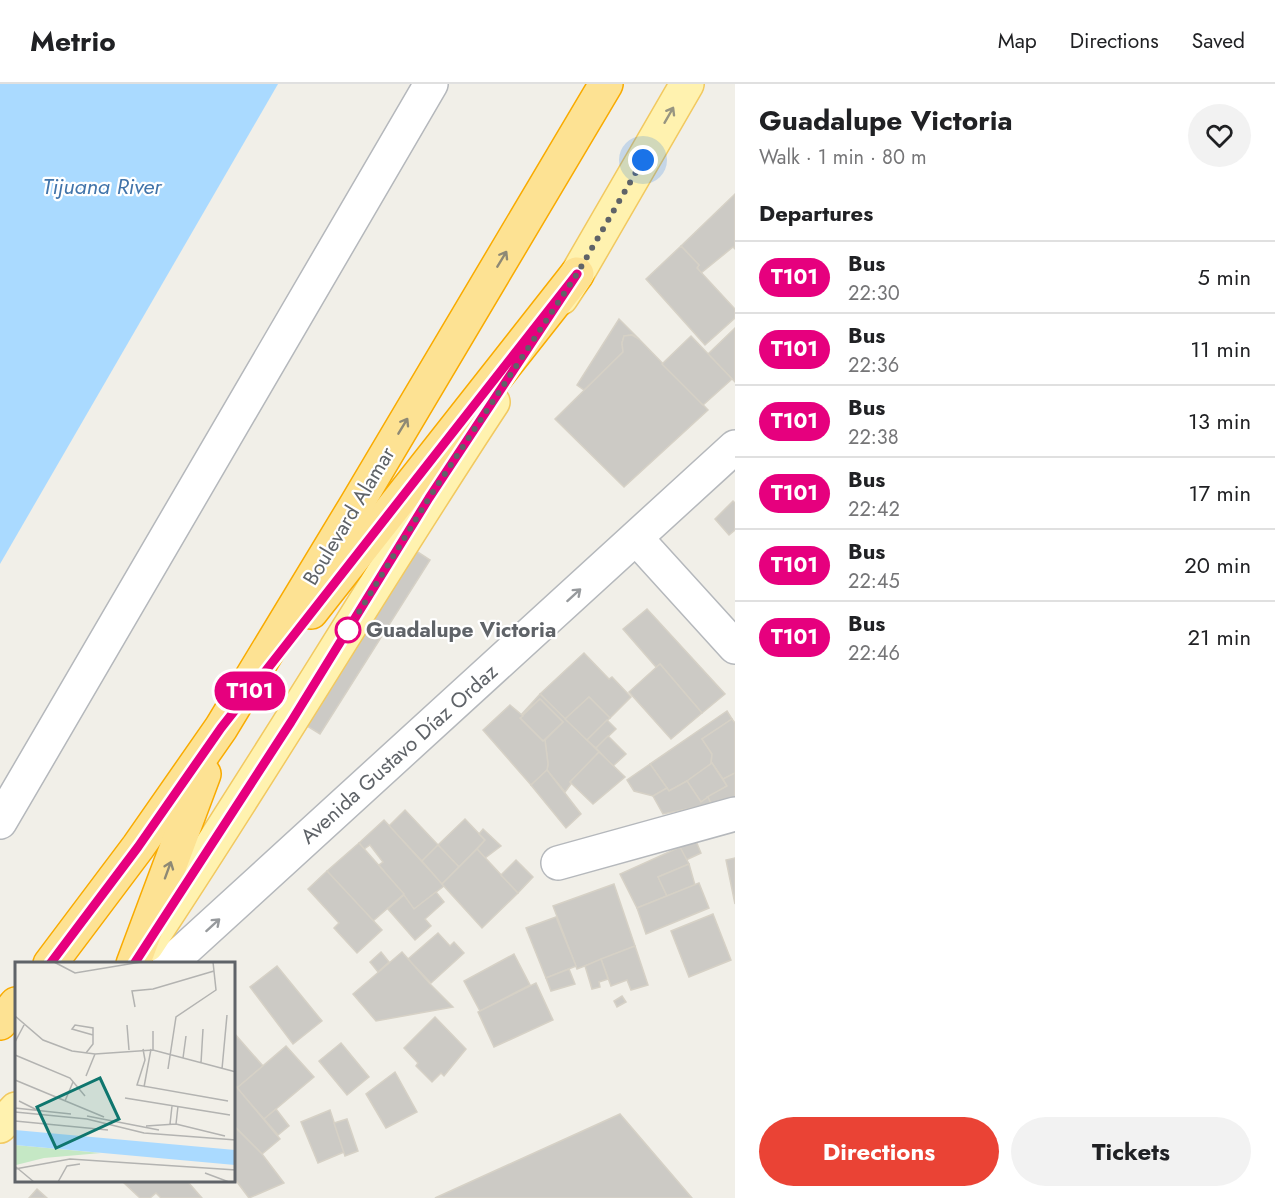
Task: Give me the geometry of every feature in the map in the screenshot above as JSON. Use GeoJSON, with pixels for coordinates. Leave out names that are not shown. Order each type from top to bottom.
{"type":"FeatureCollection","features":[{"type":"Feature","properties":{"kind":"highway","name":"Boulevard Alamar"},"geometry":{"type":"LineString","coordinates":[[52,962],[138,847],[221,728],[606,84]]}},
{"type":"Feature","properties":{"kind":"highway"},"geometry":{"type":"LineString","coordinates":[[134,962],[221,728],[577,274]]}},
{"type":"Feature","properties":{"kind":"highway"},"geometry":{"type":"LineString","coordinates":[[0,1023],[15,1005]]}},
{"type":"Feature","properties":{"kind":"main road"},"geometry":{"type":"LineString","coordinates":[[134,962],[291,722],[429,498],[577,274],[687,84]]}},
{"type":"Feature","properties":{"kind":"main road"},"geometry":{"type":"LineString","coordinates":[[0,1125],[15,1110]]}},
{"type":"Feature","properties":{"kind":"street"},"geometry":{"type":"LineString","coordinates":[[0,822],[431,84]]}},
{"type":"Feature","properties":{"kind":"street","name":"Avenida Gustavo Díaz Ordaz"},"geometry":{"type":"LineString","coordinates":[[171,962],[735,447]]}},
{"type":"Feature","properties":{"kind":"street"},"geometry":{"type":"LineString","coordinates":[[636,538],[735,647]]}},
{"type":"Feature","properties":{"kind":"street"},"geometry":{"type":"LineString","coordinates":[[558,863],[735,814]]}},
{"type":"Feature","properties":{"kind":"water","name":"Tijuana River"},"geometry":{"type":"Polygon","coordinates":[[[0,84],[278,84],[0,564],[0,84]]]}},
{"type":"Feature","properties":{"kind":"building"},"geometry":{"type":"Polygon","coordinates":[[[735,194],[735,249],[733,247],[701,273],[697,268],[699,265],[681,246],[735,194]]]}},
{"type":"Feature","properties":{"kind":"building"},"geometry":{"type":"Polygon","coordinates":[[[681,246],[699,265],[697,268],[735,309],[735,318],[705,345],[646,279],[681,246]]]}},
{"type":"Feature","properties":{"kind":"building"},"geometry":{"type":"Polygon","coordinates":[[[619,319],[639,339],[632,335],[624,336],[623,352],[584,390],[577,385],[619,319]]]}},
{"type":"Feature","properties":{"kind":"building"},"geometry":{"type":"Polygon","coordinates":[[[735,328],[735,382],[708,354],[735,328]]]}},
{"type":"Feature","properties":{"kind":"building"},"geometry":{"type":"Polygon","coordinates":[[[632,335],[639,339],[708,410],[624,487],[555,419],[623,352],[624,336],[632,335]]]}},
{"type":"Feature","properties":{"kind":"building"},"geometry":{"type":"Polygon","coordinates":[[[691,336],[732,379],[703,405],[662,364],[691,336]]]}},
{"type":"Feature","properties":{"kind":"building"},"geometry":{"type":"Polygon","coordinates":[[[733,501],[735,503],[735,530],[729,535],[715,519],[733,501]]]}},
{"type":"Feature","properties":{"kind":"building","name":"Guadalupe Victoria"},"geometry":{"type":"Polygon","coordinates":[[[410,547],[430,560],[320,734],[299,721],[410,547]]]}},
{"type":"Feature","properties":{"kind":"building"},"geometry":{"type":"Polygon","coordinates":[[[647,609],[725,694],[702,713],[660,664],[656,667],[623,629],[647,609]]]}},
{"type":"Feature","properties":{"kind":"building"},"geometry":{"type":"Polygon","coordinates":[[[584,653],[609,679],[612,677],[631,697],[610,718],[589,697],[565,719],[540,694],[584,653]]]}},
{"type":"Feature","properties":{"kind":"building"},"geometry":{"type":"Polygon","coordinates":[[[660,664],[702,713],[671,739],[629,692],[660,664]]]}},
{"type":"Feature","properties":{"kind":"building"},"geometry":{"type":"Polygon","coordinates":[[[540,694],[599,752],[570,782],[565,792],[547,770],[545,740],[563,722],[540,699],[521,715],[540,694]]]}},
{"type":"Feature","properties":{"kind":"building"},"geometry":{"type":"Polygon","coordinates":[[[589,697],[610,718],[587,740],[565,719],[589,697]]]}},
{"type":"Feature","properties":{"kind":"building"},"geometry":{"type":"Polygon","coordinates":[[[540,699],[563,722],[543,741],[520,718],[540,699]]]}},
{"type":"Feature","properties":{"kind":"building"},"geometry":{"type":"Polygon","coordinates":[[[510,705],[523,716],[520,718],[543,741],[545,740],[547,770],[531,785],[483,730],[510,705]]]}},
{"type":"Feature","properties":{"kind":"building"},"geometry":{"type":"Polygon","coordinates":[[[727,711],[732,719],[702,739],[712,754],[711,764],[669,791],[650,764],[727,711]]]}},
{"type":"Feature","properties":{"kind":"building"},"geometry":{"type":"Polygon","coordinates":[[[732,719],[735,723],[735,773],[723,779],[711,764],[712,754],[702,739],[732,719]]]}},
{"type":"Feature","properties":{"kind":"building"},"geometry":{"type":"Polygon","coordinates":[[[607,720],[616,729],[596,748],[587,740],[607,720]]]}},
{"type":"Feature","properties":{"kind":"building"},"geometry":{"type":"Polygon","coordinates":[[[608,736],[626,754],[613,766],[596,748],[608,736]]]}},
{"type":"Feature","properties":{"kind":"building"},"geometry":{"type":"Polygon","coordinates":[[[599,752],[625,777],[593,804],[570,782],[599,752]]]}},
{"type":"Feature","properties":{"kind":"building"},"geometry":{"type":"Polygon","coordinates":[[[712,763],[727,786],[701,802],[687,781],[712,763]]]}},
{"type":"Feature","properties":{"kind":"building"},"geometry":{"type":"Polygon","coordinates":[[[650,764],[667,788],[653,796],[634,791],[627,780],[650,764]]]}},
{"type":"Feature","properties":{"kind":"building"},"geometry":{"type":"Polygon","coordinates":[[[547,770],[581,814],[566,828],[531,785],[547,770]]]}},
{"type":"Feature","properties":{"kind":"building"},"geometry":{"type":"Polygon","coordinates":[[[735,773],[735,798],[711,804],[707,797],[727,786],[723,779],[735,773]]]}},
{"type":"Feature","properties":{"kind":"building"},"geometry":{"type":"Polygon","coordinates":[[[687,781],[701,802],[708,797],[711,804],[663,814],[653,796],[667,788],[669,791],[687,781]]]}},
{"type":"Feature","properties":{"kind":"building"},"geometry":{"type":"Polygon","coordinates":[[[405,810],[438,845],[422,861],[389,826],[405,810]]]}},
{"type":"Feature","properties":{"kind":"building"},"geometry":{"type":"Polygon","coordinates":[[[465,819],[485,840],[459,867],[438,845],[465,819]]]}},
{"type":"Feature","properties":{"kind":"building"},"geometry":{"type":"Polygon","coordinates":[[[384,820],[444,886],[414,909],[379,865],[383,862],[370,845],[364,849],[359,843],[384,820]]]}},
{"type":"Feature","properties":{"kind":"building"},"geometry":{"type":"Polygon","coordinates":[[[483,829],[501,846],[485,858],[477,849],[485,840],[479,834],[483,829]]]}},
{"type":"Feature","properties":{"kind":"building"},"geometry":{"type":"Polygon","coordinates":[[[696,841],[701,853],[686,860],[679,845],[696,841]]]}},
{"type":"Feature","properties":{"kind":"building"},"geometry":{"type":"Polygon","coordinates":[[[359,843],[404,894],[373,921],[327,871],[359,843]]]}},
{"type":"Feature","properties":{"kind":"building"},"geometry":{"type":"Polygon","coordinates":[[[438,845],[459,867],[442,884],[422,861],[438,845]]]}},
{"type":"Feature","properties":{"kind":"building"},"geometry":{"type":"Polygon","coordinates":[[[680,847],[689,864],[658,877],[667,896],[637,908],[620,874],[680,847]]]}},
{"type":"Feature","properties":{"kind":"building"},"geometry":{"type":"Polygon","coordinates":[[[477,849],[518,893],[482,928],[442,884],[477,849]]]}},
{"type":"Feature","properties":{"kind":"building"},"geometry":{"type":"Polygon","coordinates":[[[735,858],[735,904],[726,860],[735,858]]]}},
{"type":"Feature","properties":{"kind":"building"},"geometry":{"type":"Polygon","coordinates":[[[516,860],[533,877],[518,893],[501,875],[516,860]]]}},
{"type":"Feature","properties":{"kind":"building"},"geometry":{"type":"Polygon","coordinates":[[[689,864],[695,885],[667,896],[658,877],[689,864]]]}},
{"type":"Feature","properties":{"kind":"building"},"geometry":{"type":"Polygon","coordinates":[[[327,871],[382,930],[357,953],[334,928],[339,923],[308,889],[327,871]]]}},
{"type":"Feature","properties":{"kind":"building"},"geometry":{"type":"Polygon","coordinates":[[[699,883],[709,908],[646,934],[637,908],[699,883]]]}},
{"type":"Feature","properties":{"kind":"building"},"geometry":{"type":"Polygon","coordinates":[[[614,884],[635,946],[577,969],[553,906],[614,884]]]}},
{"type":"Feature","properties":{"kind":"building"},"geometry":{"type":"Polygon","coordinates":[[[436,892],[444,902],[425,919],[431,926],[415,940],[388,909],[404,895],[414,909],[436,892]]]}},
{"type":"Feature","properties":{"kind":"building"},"geometry":{"type":"Polygon","coordinates":[[[713,914],[731,960],[689,977],[671,931],[713,914]]]}},
{"type":"Feature","properties":{"kind":"building"},"geometry":{"type":"Polygon","coordinates":[[[556,917],[576,966],[546,978],[526,928],[556,917]]]}},
{"type":"Feature","properties":{"kind":"building"},"geometry":{"type":"Polygon","coordinates":[[[438,933],[450,946],[454,942],[464,953],[431,983],[408,959],[438,933]]]}},
{"type":"Feature","properties":{"kind":"building"},"geometry":{"type":"Polygon","coordinates":[[[635,946],[648,985],[631,990],[627,980],[611,986],[601,959],[635,946]]]}},
{"type":"Feature","properties":{"kind":"building"},"geometry":{"type":"Polygon","coordinates":[[[381,952],[389,962],[378,972],[370,962],[381,952]]]}},
{"type":"Feature","properties":{"kind":"building"},"geometry":{"type":"Polygon","coordinates":[[[402,952],[453,1007],[376,1021],[353,994],[402,952]]]}},
{"type":"Feature","properties":{"kind":"building"},"geometry":{"type":"Polygon","coordinates":[[[514,954],[530,985],[480,1011],[464,981],[514,954]]]}},
{"type":"Feature","properties":{"kind":"building"},"geometry":{"type":"Polygon","coordinates":[[[601,959],[608,979],[599,982],[600,987],[592,989],[585,966],[601,959]]]}},
{"type":"Feature","properties":{"kind":"building"},"geometry":{"type":"Polygon","coordinates":[[[277,966],[322,1021],[293,1044],[250,987],[277,966]]]}},
{"type":"Feature","properties":{"kind":"building"},"geometry":{"type":"Polygon","coordinates":[[[569,969],[575,984],[551,991],[546,978],[569,969]]]}},
{"type":"Feature","properties":{"kind":"building"},"geometry":{"type":"Polygon","coordinates":[[[536,983],[553,1020],[494,1047],[478,1012],[536,983]]]}},
{"type":"Feature","properties":{"kind":"building"},"geometry":{"type":"Polygon","coordinates":[[[622,996],[626,1002],[617,1007],[614,1001],[622,996]]]}},
{"type":"Feature","properties":{"kind":"building"},"geometry":{"type":"Polygon","coordinates":[[[435,1017],[466,1049],[444,1076],[441,1073],[432,1082],[416,1066],[418,1063],[404,1048],[435,1017]]]}},
{"type":"Feature","properties":{"kind":"building"},"geometry":{"type":"Polygon","coordinates":[[[236,1035],[263,1066],[236,1087],[236,1035]]]}},
{"type":"Feature","properties":{"kind":"building"},"geometry":{"type":"Polygon","coordinates":[[[341,1043],[369,1077],[347,1095],[319,1061],[341,1043]]]}},
{"type":"Feature","properties":{"kind":"building"},"geometry":{"type":"Polygon","coordinates":[[[286,1046],[314,1077],[264,1119],[237,1088],[286,1046]]]}},
{"type":"Feature","properties":{"kind":"building"},"geometry":{"type":"Polygon","coordinates":[[[395,1072],[417,1112],[386,1128],[366,1094],[395,1072]]]}},
{"type":"Feature","properties":{"kind":"building"},"geometry":{"type":"Polygon","coordinates":[[[236,1086],[280,1139],[262,1154],[236,1128],[236,1086]]]}},
{"type":"Feature","properties":{"kind":"building"},"geometry":{"type":"Polygon","coordinates":[[[276,1109],[289,1126],[278,1135],[264,1119],[276,1109]]]}},
{"type":"Feature","properties":{"kind":"building"},"geometry":{"type":"Polygon","coordinates":[[[330,1110],[344,1152],[318,1163],[301,1122],[330,1110]]]}},
{"type":"Feature","properties":{"kind":"building"},"geometry":{"type":"Polygon","coordinates":[[[620,1114],[692,1198],[435,1198],[620,1114]]]}},
{"type":"Feature","properties":{"kind":"building"},"geometry":{"type":"Polygon","coordinates":[[[347,1119],[358,1151],[345,1156],[334,1123],[347,1119]]]}},
{"type":"Feature","properties":{"kind":"building"},"geometry":{"type":"Polygon","coordinates":[[[236,1128],[262,1154],[284,1183],[249,1198],[236,1181],[236,1128]]]}},
{"type":"Feature","properties":{"kind":"building"},"geometry":{"type":"Polygon","coordinates":[[[124,1183],[189,1183],[202,1198],[161,1198],[156,1193],[150,1198],[140,1198],[124,1183]]]}},
{"type":"Feature","properties":{"kind":"building"},"geometry":{"type":"Polygon","coordinates":[[[37,1189],[47,1198],[29,1198],[37,1189]]]}},
{"type":"Feature","properties":{"kind":"bus line","name":"T101"},"geometry":{"type":"LineString","coordinates":[[52,962],[138,847],[221,728],[577,274],[429,498],[291,722],[135,962]]}},
{"type":"Feature","properties":{"kind":"place","name":"Guadalupe Victoria"},"geometry":{"type":"Point","coordinates":[348,630]}},
{"type":"Feature","properties":{"kind":"route"},"geometry":{"type":"LineString","coordinates":[[348,630],[429,498],[577,274],[643,160]]}}]}
